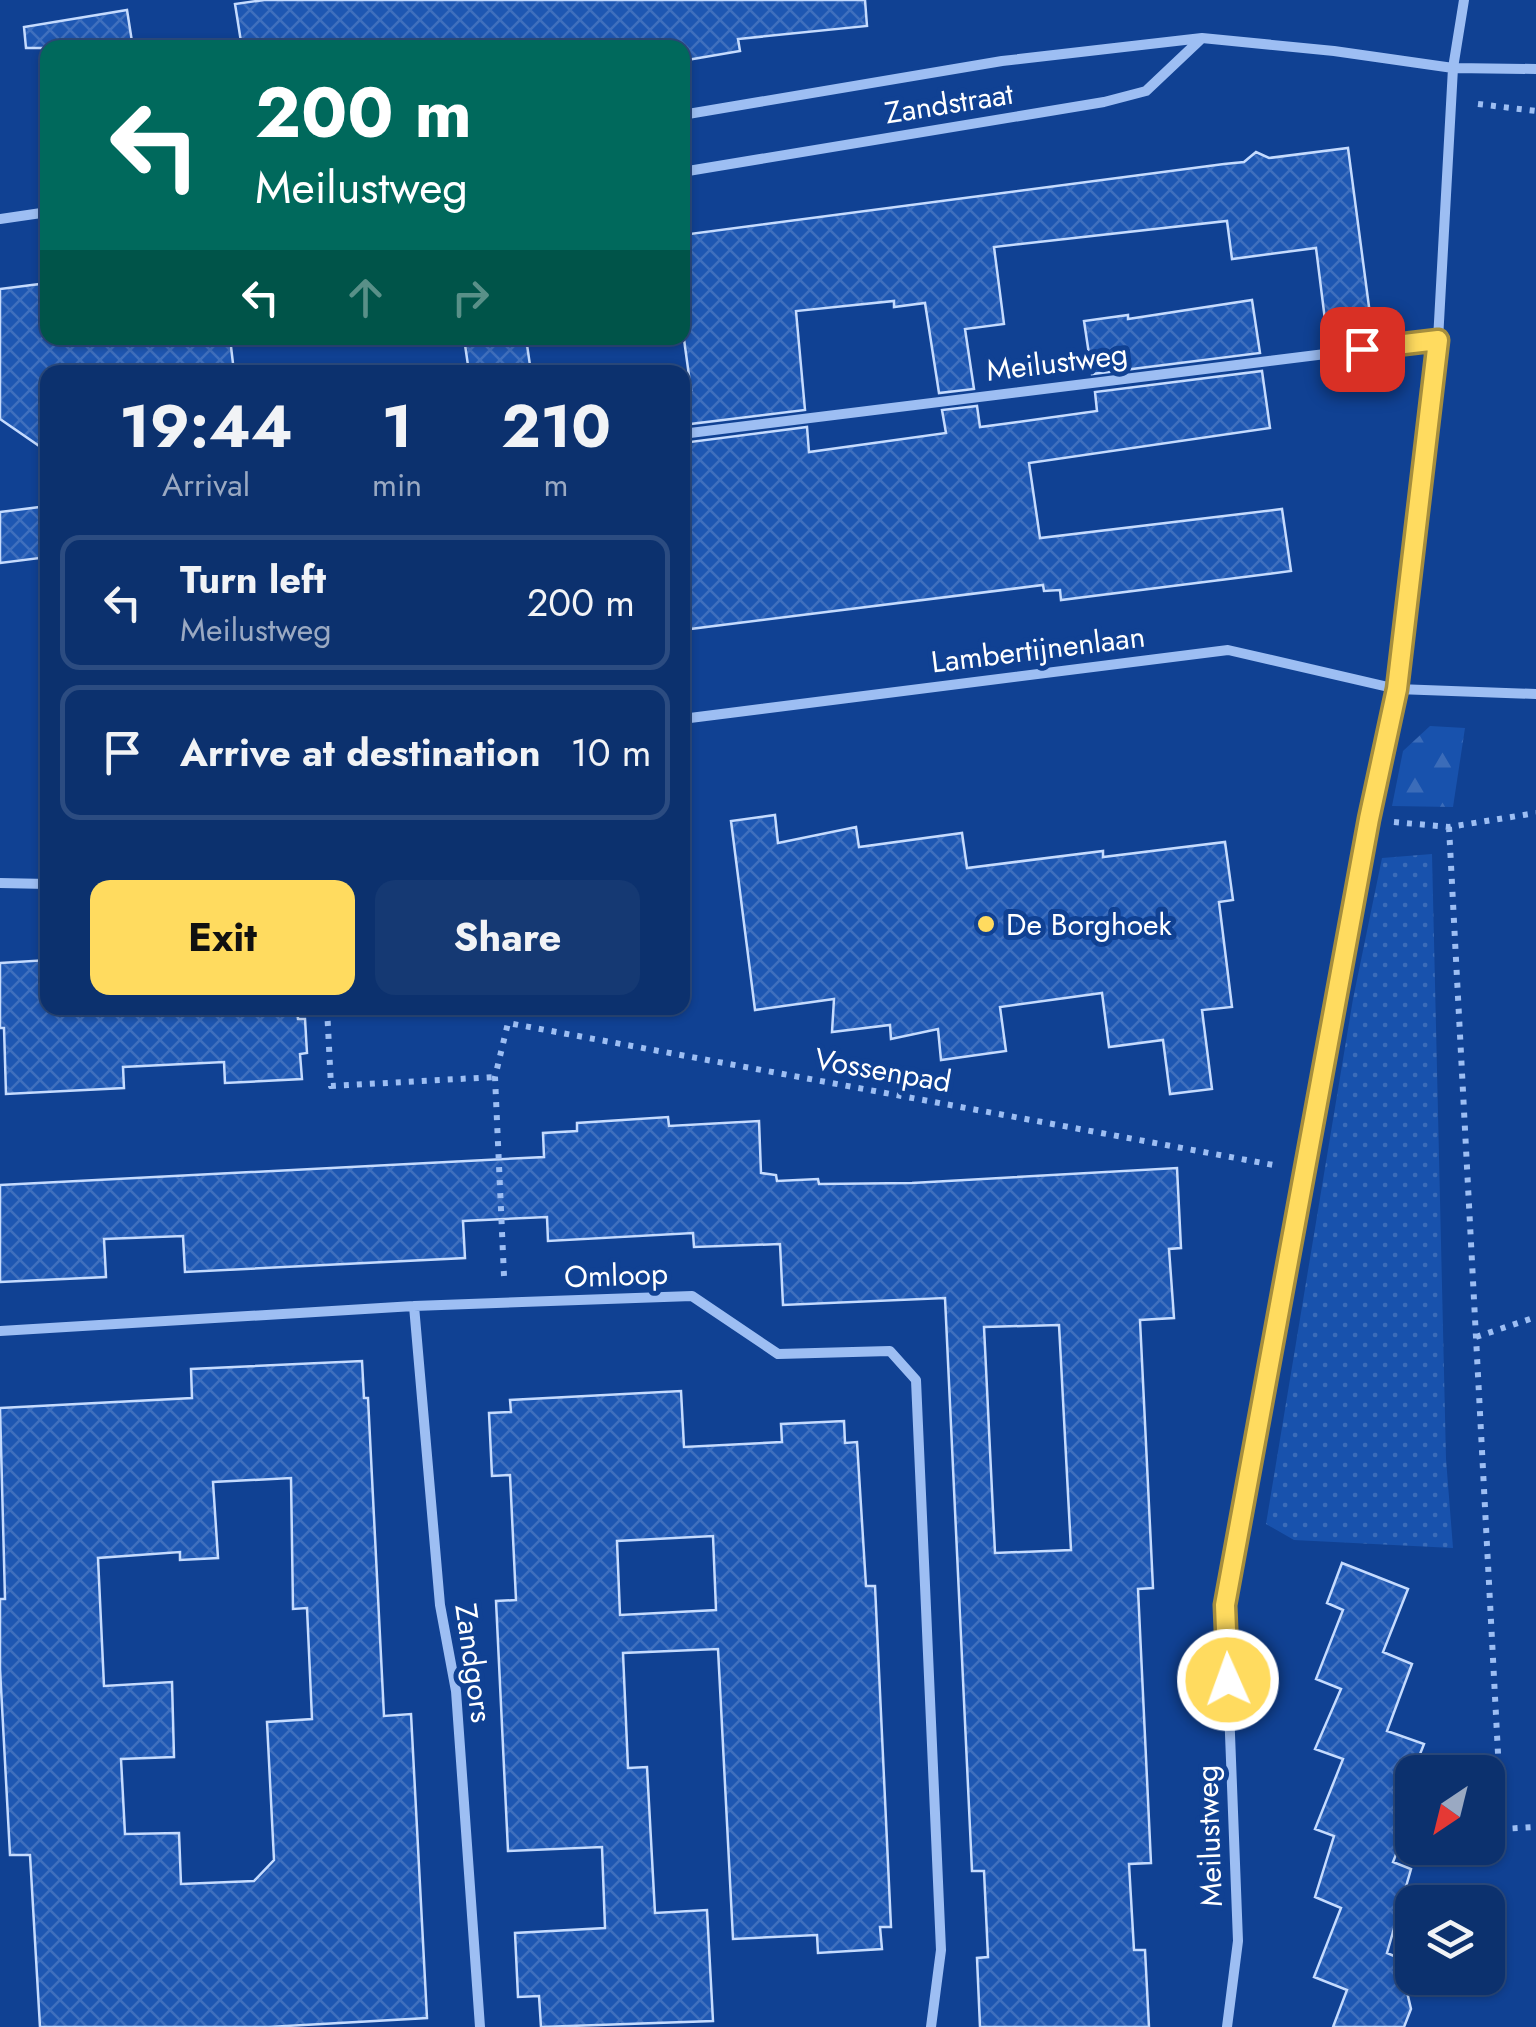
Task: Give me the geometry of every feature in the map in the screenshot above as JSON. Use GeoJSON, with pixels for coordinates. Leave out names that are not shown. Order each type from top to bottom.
{"type":"FeatureCollection","features":[{"type":"Feature","properties":{"kind":"street","name":"Meilustweg"},"geometry":{"type":"LineString","coordinates":[[1227,2027],[1238,1942],[1225,1605],[1369,819],[1397,689],[1438,340],[1453,68],[1464,0]]}},
{"type":"Feature","properties":{"kind":"street","name":"Zandstraat"},"geometry":{"type":"LineString","coordinates":[[690,171],[1104,102],[1146,90],[1202,38]]}},
{"type":"Feature","properties":{"kind":"street","name":"Zandstraat"},"geometry":{"type":"LineString","coordinates":[[690,114],[1002,62],[1202,38],[1453,68],[1536,70]]}},
{"type":"Feature","properties":{"kind":"street"},"geometry":{"type":"LineString","coordinates":[[0,219],[40,213]]}},
{"type":"Feature","properties":{"kind":"street","name":"Meilustweg"},"geometry":{"type":"LineString","coordinates":[[690,433],[1438,340]]}},
{"type":"Feature","properties":{"kind":"street","name":"Lambertijnenlaan"},"geometry":{"type":"LineString","coordinates":[[690,717],[1228,650],[1397,689],[1536,694]]}},
{"type":"Feature","properties":{"kind":"street"},"geometry":{"type":"LineString","coordinates":[[0,883],[40,884]]}},
{"type":"Feature","properties":{"kind":"street","name":"Omloop"},"geometry":{"type":"LineString","coordinates":[[0,1331],[414,1306],[692,1296],[778,1354],[890,1351],[916,1380],[941,1950],[931,2027]]}},
{"type":"Feature","properties":{"kind":"street","name":"Zandgors"},"geometry":{"type":"LineString","coordinates":[[414,1306],[440,1604],[456,1692],[480,2027]]}},
{"type":"Feature","properties":{"kind":"path"},"geometry":{"type":"LineString","coordinates":[[1452,100],[1536,111]]}},
{"type":"Feature","properties":{"kind":"path"},"geometry":{"type":"LineString","coordinates":[[1369,819],[1449,828],[1536,814]]}},
{"type":"Feature","properties":{"kind":"path"},"geometry":{"type":"LineString","coordinates":[[1449,828],[1502,1829],[1536,1828]]}},
{"type":"Feature","properties":{"kind":"path"},"geometry":{"type":"LineString","coordinates":[[327,1015],[331,1086],[495,1077]]}},
{"type":"Feature","properties":{"kind":"path","name":"Vossenpad"},"geometry":{"type":"LineString","coordinates":[[506,1304],[495,1077],[508,1024],[1305,1170]]}},
{"type":"Feature","properties":{"kind":"path"},"geometry":{"type":"LineString","coordinates":[[1476,1337],[1536,1317]]}},
{"type":"Feature","properties":{"kind":"green space"},"geometry":{"type":"Polygon","coordinates":[[[1430,726],[1465,728],[1453,807],[1392,806],[1403,751],[1430,726]]]}},
{"type":"Feature","properties":{"kind":"green space"},"geometry":{"type":"Polygon","coordinates":[[[1432,854],[1446,1459],[1453,1548],[1294,1540],[1266,1524],[1353,999],[1382,858],[1432,854]]]}},
{"type":"Feature","properties":{"kind":"building"},"geometry":{"type":"Polygon","coordinates":[[[264,0],[865,0],[867,26],[738,39],[740,51],[690,59],[690,40],[241,40],[235,4],[264,0]]]}},
{"type":"Feature","properties":{"kind":"building"},"geometry":{"type":"Polygon","coordinates":[[[127,10],[132,40],[40,40],[40,48],[26,48],[24,27],[127,10]]]}},
{"type":"Feature","properties":{"kind":"building"},"geometry":{"type":"Polygon","coordinates":[[[1348,148],[1371,322],[1326,328],[1316,248],[1232,259],[1227,221],[994,247],[1004,324],[965,329],[974,389],[939,393],[925,303],[894,307],[894,301],[796,311],[805,410],[690,424],[690,365],[685,345],[690,345],[690,234],[1244,162],[1256,152],[1269,158],[1348,148]]]}},
{"type":"Feature","properties":{"kind":"building"},"geometry":{"type":"Polygon","coordinates":[[[40,284],[40,345],[231,345],[233,365],[40,365],[40,446],[0,419],[0,289],[40,284]]]}},
{"type":"Feature","properties":{"kind":"building"},"geometry":{"type":"Polygon","coordinates":[[[1252,300],[1260,353],[1092,374],[1084,321],[1128,315],[1128,319],[1252,300]]]}},
{"type":"Feature","properties":{"kind":"building"},"geometry":{"type":"Polygon","coordinates":[[[465,345],[527,345],[530,365],[468,365],[465,345]]]}},
{"type":"Feature","properties":{"kind":"building"},"geometry":{"type":"Polygon","coordinates":[[[1262,371],[1270,428],[1029,463],[1040,538],[1282,509],[1291,571],[1061,600],[1060,590],[1044,591],[1043,585],[690,629],[690,442],[807,427],[809,452],[946,433],[942,410],[977,406],[980,427],[1097,411],[1095,392],[1262,371]]]}},
{"type":"Feature","properties":{"kind":"building"},"geometry":{"type":"Polygon","coordinates":[[[40,507],[40,558],[0,563],[0,512],[40,507]]]}},
{"type":"Feature","properties":{"kind":"building"},"geometry":{"type":"Polygon","coordinates":[[[775,815],[778,843],[856,827],[859,847],[962,833],[967,868],[1103,851],[1103,857],[1225,842],[1233,900],[1219,902],[1232,1007],[1202,1010],[1212,1089],[1170,1094],[1163,1040],[1109,1047],[1102,993],[1000,1007],[1006,1051],[941,1060],[938,1029],[891,1039],[890,1025],[832,1032],[834,999],[755,1010],[731,821],[775,815]]]}},
{"type":"Feature","properties":{"kind":"building"},"geometry":{"type":"Polygon","coordinates":[[[40,960],[40,1015],[298,1015],[298,1019],[305,1019],[307,1053],[300,1054],[302,1079],[225,1083],[224,1062],[123,1067],[124,1088],[6,1094],[0,963],[40,960]]]}},
{"type":"Feature","properties":{"kind":"building"},"geometry":{"type":"Polygon","coordinates":[[[668,1117],[669,1126],[759,1121],[761,1173],[776,1175],[777,1181],[912,1183],[1177,1168],[1181,1248],[1169,1249],[1174,1318],[1140,1320],[1153,1588],[1138,1589],[1151,1863],[1129,1864],[1134,1950],[1145,1950],[1149,2027],[980,2027],[977,1958],[988,1957],[984,1871],[972,1871],[945,1298],[783,1305],[780,1244],[694,1247],[693,1233],[548,1241],[547,1217],[463,1221],[465,1258],[185,1272],[183,1236],[104,1239],[106,1277],[0,1282],[0,1185],[544,1157],[543,1133],[577,1131],[577,1123],[668,1117]],[[1059,1325],[984,1327],[995,1553],[1071,1550],[1059,1325]]]}},
{"type":"Feature","properties":{"kind":"building"},"geometry":{"type":"Polygon","coordinates":[[[362,1361],[364,1398],[368,1398],[384,1716],[411,1714],[427,2018],[269,2027],[40,2027],[30,1855],[10,1855],[0,1669],[0,1599],[5,1599],[0,1408],[192,1398],[191,1369],[362,1361]],[[291,1478],[213,1482],[218,1558],[180,1560],[180,1552],[98,1558],[104,1686],[172,1682],[174,1757],[121,1759],[125,1834],[179,1833],[181,1884],[254,1881],[274,1860],[267,1722],[312,1719],[307,1608],[293,1609],[291,1478]]]}},
{"type":"Feature","properties":{"kind":"building"},"geometry":{"type":"Polygon","coordinates":[[[681,1391],[684,1447],[782,1442],[781,1424],[844,1421],[845,1443],[857,1442],[866,1586],[875,1586],[891,1927],[880,1927],[882,1949],[818,1953],[817,1935],[733,1939],[718,1649],[623,1653],[628,1768],[647,1767],[655,1913],[707,1910],[713,2021],[541,2027],[539,1996],[518,1997],[515,1933],[605,1928],[602,1847],[508,1851],[496,1601],[516,1600],[510,1475],[492,1476],[489,1413],[511,1412],[510,1400],[681,1391]],[[713,1536],[617,1541],[620,1615],[716,1610],[713,1536]]]}},
{"type":"Feature","properties":{"kind":"building"},"geometry":{"type":"Polygon","coordinates":[[[1342,1563],[1408,1589],[1383,1652],[1412,1664],[1387,1731],[1424,1744],[1420,1755],[1395,1755],[1393,1862],[1411,1869],[1406,1885],[1395,1885],[1395,1925],[1387,1953],[1395,1956],[1395,1995],[1408,1995],[1411,2009],[1404,2027],[1333,2027],[1347,1990],[1314,1977],[1341,1908],[1315,1897],[1334,1836],[1315,1829],[1343,1759],[1315,1749],[1341,1689],[1316,1679],[1343,1610],[1327,1603],[1342,1563]]]}},
{"type":"Feature","properties":{"kind":"place","name":"De Borghoek"},"geometry":{"type":"Point","coordinates":[986,924]}},
{"type":"Feature","properties":{"kind":"route"},"geometry":{"type":"LineString","coordinates":[[1228,1680],[1225,1605],[1369,819],[1397,689],[1438,340],[1362,349]]}}]}
